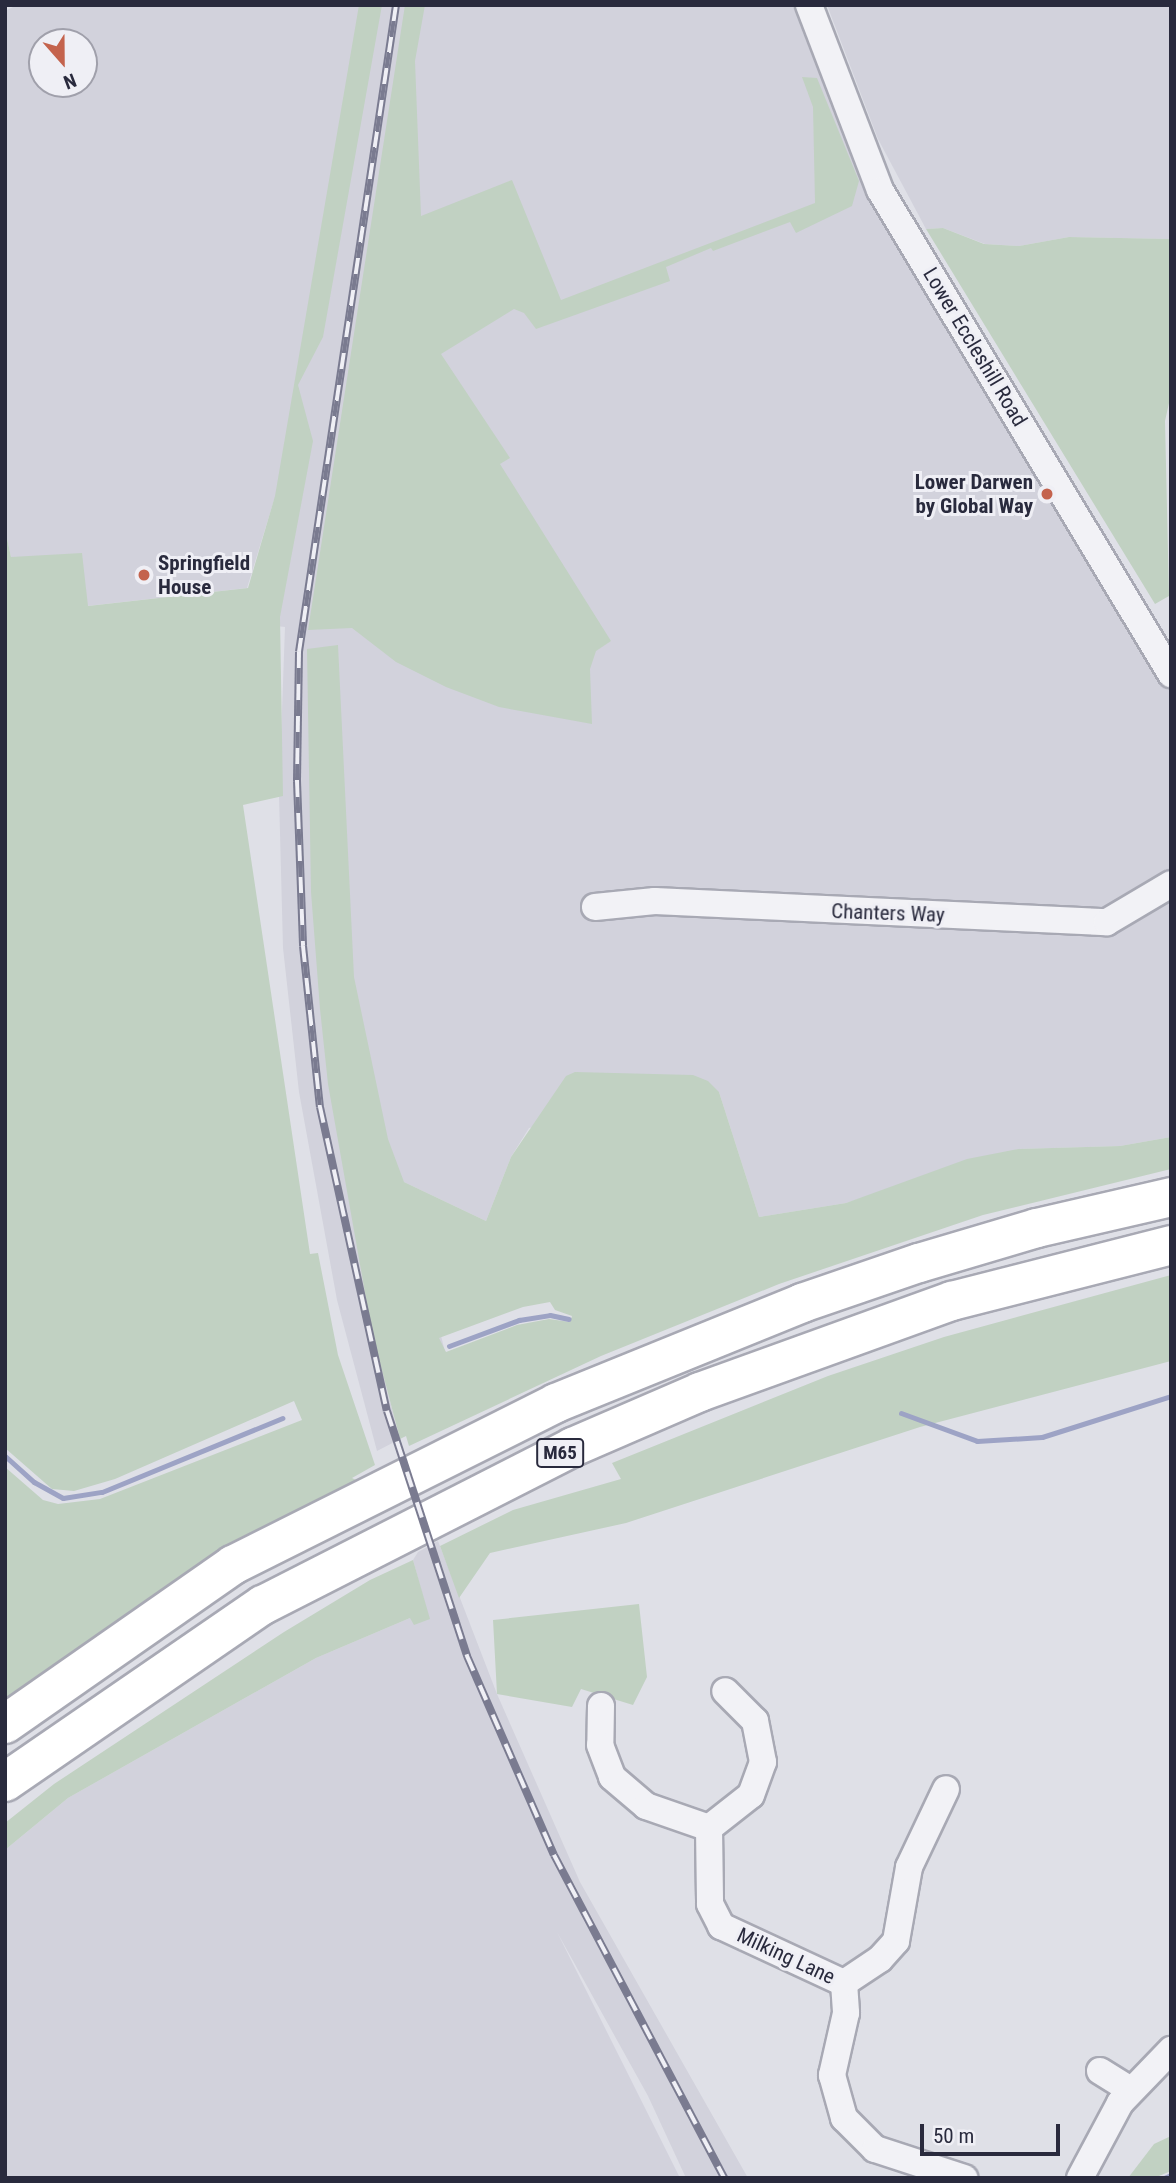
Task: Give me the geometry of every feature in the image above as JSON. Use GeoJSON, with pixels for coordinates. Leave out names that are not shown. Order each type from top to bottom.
{"type":"FeatureCollection","features":[{"type":"Feature","properties":{"kind":"highway","name":"M65"},"geometry":{"type":"LineString","coordinates":[[5,1724],[233,1565],[556,1403],[802,1303],[1037,1228],[1171,1197]]}},
{"type":"Feature","properties":{"kind":"highway","name":"M65"},"geometry":{"type":"LineString","coordinates":[[5,1782],[263,1605],[573,1447],[700,1392],[952,1301],[1171,1245]]}},
{"type":"Feature","properties":{"kind":"street","name":"Lower Eccleshill Road"},"geometry":{"type":"LineString","coordinates":[[810,5],[880,190],[1171,674]]}},
{"type":"Feature","properties":{"kind":"street","name":"Chanters Way"},"geometry":{"type":"LineString","coordinates":[[595,907],[654,901],[1107,922],[1171,884]]}},
{"type":"Feature","properties":{"kind":"street"},"geometry":{"type":"LineString","coordinates":[[601,1706],[600,1745],[612,1777],[646,1806],[709,1828],[751,1795],[763,1762],[755,1721],[725,1691]]}},
{"type":"Feature","properties":{"kind":"street"},"geometry":{"type":"LineString","coordinates":[[844,1983],[880,1959],[895,1941],[909,1867],[946,1789]]}},
{"type":"Feature","properties":{"kind":"street","name":"Milking Lane"},"geometry":{"type":"LineString","coordinates":[[709,1828],[710,1904],[722,1926],[844,1983],[846,2013],[832,2075],[844,2118],[875,2149],[960,2177]]}},
{"type":"Feature","properties":{"kind":"street"},"geometry":{"type":"LineString","coordinates":[[1080,2178],[1105,2124],[1130,2090],[1171,2050]]}},
{"type":"Feature","properties":{"kind":"street"},"geometry":{"type":"LineString","coordinates":[[1100,2071],[1130,2090]]}},
{"type":"Feature","properties":{"kind":"shaded area"},"geometry":{"type":"Polygon","coordinates":[[[17,5],[812,5],[892,211],[1171,674],[1171,1137],[1120,1146],[1018,1149],[846,1203],[759,1217],[719,1092],[529,1128],[511,1157],[486,1221],[404,1182],[445,1352],[386,1386],[400,1439],[377,1451],[337,1300],[299,1092],[283,948],[279,795],[285,627],[268,625],[274,500],[247,588],[87,606],[11,557],[5,529],[5,11],[17,5]]]}},
{"type":"Feature","properties":{"kind":"shaded area"},"geometry":{"type":"Polygon","coordinates":[[[827,5],[1171,5],[1171,239],[1069,237],[1019,246],[985,244],[943,228],[926,229],[878,139],[827,5]]]}},
{"type":"Feature","properties":{"kind":"shaded area"},"geometry":{"type":"Polygon","coordinates":[[[438,1541],[497,1694],[580,1882],[748,2178],[686,2178],[648,2096],[557,1932],[680,2178],[5,2178],[5,1850],[68,1798],[316,1658],[410,1618],[429,1619],[413,1560],[418,1552],[438,1541]]]}},
{"type":"Feature","properties":{"kind":"green space"},"geometry":{"type":"Polygon","coordinates":[[[359,5],[382,5],[323,337],[298,385],[313,441],[280,617],[283,796],[243,805],[310,1254],[318,1253],[338,1355],[375,1465],[352,1478],[358,1481],[5,1707],[5,1467],[43,1500],[58,1504],[100,1499],[302,1420],[294,1401],[115,1479],[74,1491],[52,1489],[5,1448],[5,529],[11,557],[82,553],[88,606],[248,588],[275,496],[359,5]]]}},
{"type":"Feature","properties":{"kind":"green space"},"geometry":{"type":"Polygon","coordinates":[[[405,5],[425,5],[415,61],[421,216],[512,180],[561,300],[815,203],[813,107],[802,77],[817,78],[859,181],[852,206],[796,233],[790,222],[713,251],[711,248],[666,267],[670,281],[536,329],[524,313],[514,309],[441,354],[510,458],[500,464],[611,641],[596,651],[590,669],[592,724],[499,707],[446,687],[396,662],[352,628],[308,630],[405,5]]]}},
{"type":"Feature","properties":{"kind":"green space"},"geometry":{"type":"Polygon","coordinates":[[[943,228],[984,244],[1019,246],[1069,237],[1171,239],[1171,394],[1165,421],[1169,596],[1155,604],[926,229],[943,228]]]}},
{"type":"Feature","properties":{"kind":"green space"},"geometry":{"type":"Polygon","coordinates":[[[338,645],[354,977],[388,1139],[404,1182],[486,1221],[511,1157],[566,1076],[575,1072],[693,1075],[708,1081],[719,1092],[759,1217],[846,1203],[967,1159],[1018,1149],[1120,1146],[1171,1137],[1171,1169],[983,1215],[779,1284],[601,1356],[409,1446],[406,1436],[400,1439],[372,1332],[328,1084],[311,892],[307,649],[338,645]],[[550,1302],[523,1307],[439,1338],[446,1352],[517,1325],[549,1319],[570,1322],[572,1316],[555,1310],[550,1302]]]}},
{"type":"Feature","properties":{"kind":"green space"},"geometry":{"type":"Polygon","coordinates":[[[1171,1275],[1171,1361],[920,1427],[626,1523],[490,1553],[459,1598],[440,1546],[513,1510],[621,1479],[612,1463],[828,1376],[944,1337],[1171,1275]]]}},
{"type":"Feature","properties":{"kind":"green space"},"geometry":{"type":"Polygon","coordinates":[[[413,1560],[430,1619],[414,1625],[410,1618],[316,1658],[68,1798],[5,1850],[5,1823],[54,1784],[284,1632],[370,1580],[413,1560]]]}},
{"type":"Feature","properties":{"kind":"green space"},"geometry":{"type":"Polygon","coordinates":[[[639,1604],[647,1677],[633,1705],[581,1689],[572,1707],[497,1694],[493,1620],[639,1604]]]}},
{"type":"Feature","properties":{"kind":"green space"},"geometry":{"type":"Polygon","coordinates":[[[1171,2136],[1171,2171],[1154,2178],[1128,2178],[1154,2144],[1171,2136]]]}},
{"type":"Feature","properties":{"kind":"waterway"},"geometry":{"type":"LineString","coordinates":[[449,1346],[519,1320],[550,1315],[569,1319]]}},
{"type":"Feature","properties":{"kind":"waterway"},"geometry":{"type":"LineString","coordinates":[[901,1413],[977,1441],[1042,1437],[1171,1396]]}},
{"type":"Feature","properties":{"kind":"waterway"},"geometry":{"type":"LineString","coordinates":[[5,1456],[34,1482],[63,1498],[102,1492],[282,1418]]}},
{"type":"Feature","properties":{"kind":"waterway"},"geometry":{"type":"LineString","coordinates":[[1164,2178],[1171,2175]]}},
{"type":"Feature","properties":{"kind":"railway"},"geometry":{"type":"LineString","coordinates":[[396,5],[299,652],[297,781],[303,946],[320,1107],[387,1411],[467,1656],[554,1855],[724,2178]]}},
{"type":"Feature","properties":{"kind":"place","name":"Lower Darwen by Global Way"},"geometry":{"type":"Point","coordinates":[1047,494]}},
{"type":"Feature","properties":{"kind":"place","name":"Springfield House"},"geometry":{"type":"Point","coordinates":[144,575]}}]}
